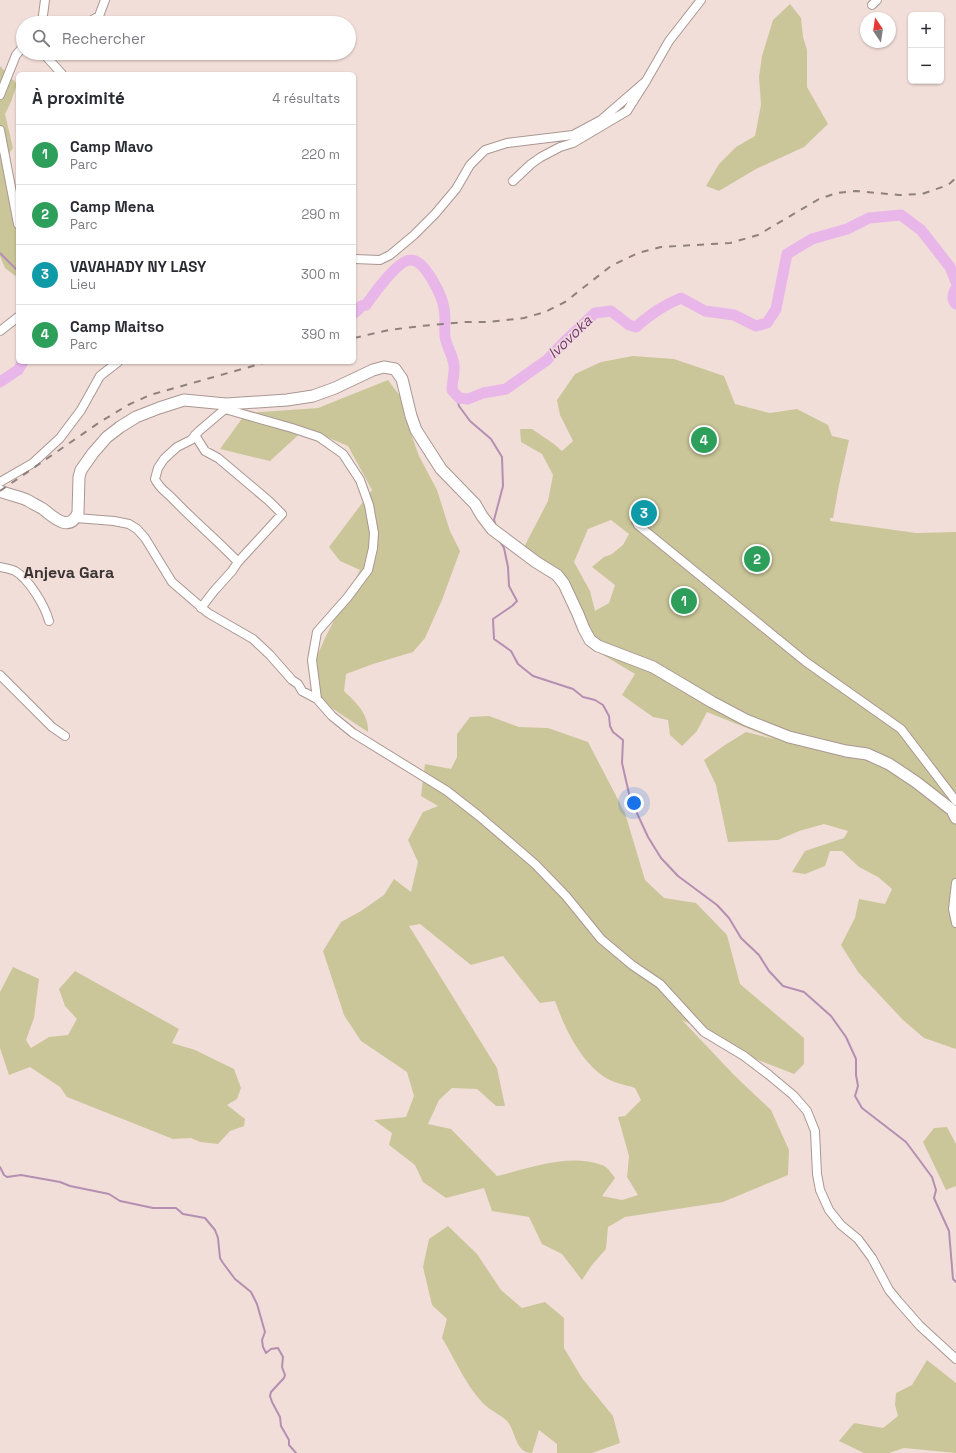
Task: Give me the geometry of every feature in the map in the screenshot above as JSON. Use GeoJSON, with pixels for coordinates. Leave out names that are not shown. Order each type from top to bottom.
{"type":"FeatureCollection","features":[{"type":"Feature","properties":{"kind":"street"},"geometry":{"type":"LineString","coordinates":[[43,16],[45,0]]}},
{"type":"Feature","properties":{"kind":"street"},"geometry":{"type":"LineString","coordinates":[[99,16],[105,0]]}},
{"type":"Feature","properties":{"kind":"street"},"geometry":{"type":"LineString","coordinates":[[514,181],[531,164],[541,157],[560,147],[573,143],[627,111],[669,41],[700,0]]}},
{"type":"Feature","properties":{"kind":"street"},"geometry":{"type":"LineString","coordinates":[[0,95],[16,54]]}},
{"type":"Feature","properties":{"kind":"street"},"geometry":{"type":"LineString","coordinates":[[49,60],[60,72]]}},
{"type":"Feature","properties":{"kind":"street"},"geometry":{"type":"LineString","coordinates":[[356,259],[380,260],[390,255],[411,238],[456,189],[470,166],[485,150],[507,143],[573,135],[601,120],[646,81]]}},
{"type":"Feature","properties":{"kind":"street"},"geometry":{"type":"LineString","coordinates":[[0,130],[10,181],[15,198]]}},
{"type":"Feature","properties":{"kind":"street"},"geometry":{"type":"LineString","coordinates":[[0,331],[16,318]]}},
{"type":"Feature","properties":{"kind":"street"},"geometry":{"type":"LineString","coordinates":[[0,482],[33,463],[60,438],[81,410],[100,376],[115,364]]}},
{"type":"Feature","properties":{"kind":"street"},"geometry":{"type":"LineString","coordinates":[[238,562],[220,543],[158,486],[155,479],[158,468],[164,459],[177,447],[191,440],[225,407],[313,396],[335,388],[373,370],[384,367],[395,369],[402,380],[416,430],[441,469],[475,504],[482,516],[496,532],[536,562],[557,575],[564,584],[590,640],[598,646],[653,667],[746,720],[789,737],[846,751],[867,754],[889,764],[916,782],[952,810],[956,818]]}},
{"type":"Feature","properties":{"kind":"street"},"geometry":{"type":"LineString","coordinates":[[76,518],[79,506],[78,477],[93,453],[107,437],[136,417],[184,400],[225,407],[292,428],[325,441],[343,454],[360,480],[369,505],[374,532],[373,548],[368,570],[347,598],[317,632],[312,660],[317,699]]}},
{"type":"Feature","properties":{"kind":"street"},"geometry":{"type":"LineString","coordinates":[[195,435],[205,451],[218,458],[269,501],[282,514],[238,562],[201,608]]}},
{"type":"Feature","properties":{"kind":"street"},"geometry":{"type":"LineString","coordinates":[[2,494],[26,500],[43,510],[57,521],[70,521],[76,518],[114,521],[129,524],[137,528],[145,538],[172,582],[201,608],[220,621],[253,639],[270,655],[292,680],[298,684],[302,691],[317,699],[332,716],[353,733],[447,791],[479,816],[535,864],[566,896],[601,939],[632,965],[660,984],[704,1032],[744,1056],[793,1095],[807,1111],[815,1131],[817,1174],[820,1190],[829,1210],[841,1225],[858,1239],[872,1258],[898,1301],[920,1326],[956,1359]]}},
{"type":"Feature","properties":{"kind":"street"},"geometry":{"type":"LineString","coordinates":[[636,521],[693,570],[806,662],[901,729],[956,802]]}},
{"type":"Feature","properties":{"kind":"street"},"geometry":{"type":"LineString","coordinates":[[0,567],[16,572],[22,577],[46,611],[49,621]]}},
{"type":"Feature","properties":{"kind":"street"},"geometry":{"type":"LineString","coordinates":[[0,675],[52,727],[65,736]]}},
{"type":"Feature","properties":{"kind":"street"},"geometry":{"type":"LineString","coordinates":[[956,883],[953,909],[956,923]]}},
{"type":"Feature","properties":{"kind":"shaded area"},"geometry":{"type":"Polygon","coordinates":[[[790,4],[801,18],[803,37],[807,50],[807,87],[828,124],[804,147],[756,169],[719,191],[706,186],[719,164],[736,147],[755,136],[761,105],[759,77],[762,56],[773,20],[790,4]]]}},
{"type":"Feature","properties":{"kind":"shaded area"},"geometry":{"type":"Polygon","coordinates":[[[0,66],[16,83],[11,102],[5,114],[13,148],[3,162],[16,225],[16,276],[5,268],[0,256],[0,66]]]}},
{"type":"Feature","properties":{"kind":"shaded area"},"geometry":{"type":"Polygon","coordinates":[[[633,356],[674,359],[724,376],[735,404],[770,413],[797,409],[828,425],[832,436],[849,440],[833,518],[830,518],[830,521],[916,533],[956,532],[956,1049],[924,1038],[903,1020],[858,972],[841,945],[855,918],[859,899],[885,904],[892,889],[878,877],[859,867],[842,851],[830,851],[825,866],[805,874],[792,872],[805,851],[844,838],[848,831],[824,824],[799,831],[778,840],[728,842],[716,785],[704,760],[746,732],[774,739],[707,712],[697,731],[682,746],[670,735],[668,720],[653,717],[622,695],[635,674],[593,649],[564,584],[522,551],[548,501],[553,475],[542,454],[521,442],[520,429],[532,429],[562,451],[573,441],[560,415],[557,400],[575,374],[601,362],[633,356]],[[611,520],[588,529],[574,562],[590,591],[595,611],[609,603],[615,585],[592,567],[604,557],[612,554],[623,545],[629,534],[611,520]]]}},
{"type":"Feature","properties":{"kind":"shaded area"},"geometry":{"type":"Polygon","coordinates":[[[388,380],[403,400],[404,415],[419,456],[437,490],[450,531],[460,551],[442,600],[425,638],[413,652],[346,674],[344,691],[358,705],[364,715],[368,726],[368,732],[321,701],[314,663],[326,636],[360,570],[340,561],[329,547],[372,490],[348,446],[306,428],[270,461],[220,449],[246,413],[318,408],[388,380]]]}},
{"type":"Feature","properties":{"kind":"shaded area"},"geometry":{"type":"Polygon","coordinates":[[[489,716],[519,727],[548,728],[588,742],[625,813],[645,880],[664,898],[696,903],[727,935],[740,984],[804,1038],[804,1064],[794,1074],[758,1060],[682,1020],[735,1076],[771,1110],[789,1150],[788,1175],[723,1202],[625,1217],[608,1227],[606,1249],[592,1265],[582,1280],[562,1254],[542,1244],[529,1217],[492,1211],[484,1188],[446,1198],[423,1182],[415,1165],[389,1145],[392,1133],[374,1120],[406,1117],[414,1096],[407,1072],[361,1041],[344,1015],[323,951],[341,922],[361,911],[384,895],[394,879],[411,892],[418,862],[408,840],[423,812],[438,806],[421,796],[425,764],[451,769],[457,757],[457,734],[470,717],[489,716]],[[420,924],[409,926],[497,1068],[505,1106],[496,1106],[477,1089],[452,1088],[439,1100],[428,1124],[451,1129],[497,1176],[563,1161],[589,1162],[606,1167],[615,1178],[602,1196],[622,1200],[638,1195],[627,1177],[629,1156],[618,1117],[625,1116],[641,1100],[635,1088],[610,1080],[603,1076],[587,1061],[568,1032],[555,1001],[540,1003],[503,956],[471,965],[420,924]]]}},
{"type":"Feature","properties":{"kind":"shaded area"},"geometry":{"type":"Polygon","coordinates":[[[13,967],[39,979],[34,1018],[26,1040],[31,1048],[49,1037],[68,1035],[77,1019],[65,1006],[59,989],[75,971],[179,1029],[172,1043],[195,1050],[234,1069],[241,1088],[237,1099],[227,1105],[245,1119],[244,1126],[230,1131],[218,1144],[200,1142],[191,1138],[173,1139],[67,1097],[60,1087],[30,1067],[9,1075],[0,1048],[0,992],[13,967]]]}},
{"type":"Feature","properties":{"kind":"shaded area"},"geometry":{"type":"Polygon","coordinates":[[[947,1127],[956,1144],[956,1186],[946,1190],[923,1142],[934,1128],[947,1127]]]}},
{"type":"Feature","properties":{"kind":"shaded area"},"geometry":{"type":"Polygon","coordinates":[[[448,1226],[477,1254],[501,1290],[522,1308],[545,1302],[564,1318],[564,1348],[582,1378],[613,1416],[620,1443],[592,1453],[557,1453],[557,1444],[539,1430],[532,1453],[526,1452],[519,1446],[507,1421],[487,1407],[479,1398],[467,1382],[442,1338],[447,1319],[432,1305],[423,1267],[429,1239],[448,1226]]]}},
{"type":"Feature","properties":{"kind":"shaded area"},"geometry":{"type":"Polygon","coordinates":[[[927,1360],[956,1383],[956,1453],[904,1448],[889,1453],[864,1453],[839,1441],[854,1423],[883,1428],[898,1416],[895,1405],[896,1393],[912,1385],[927,1360]]]}},
{"type":"Feature","properties":{"kind":"waterway","name":"Ivovoka"},"geometry":{"type":"LineString","coordinates":[[356,312],[361,306],[366,305],[386,279],[399,266],[410,260],[416,261],[432,279],[443,302],[446,340],[454,365],[452,390],[459,398],[468,399],[483,393],[506,389],[547,360],[595,313],[611,311],[629,325],[636,327],[657,311],[681,298],[705,311],[734,315],[756,326],[767,323],[776,309],[787,254],[812,239],[847,229],[869,218],[901,215],[921,230],[950,267],[956,282]]}},
{"type":"Feature","properties":{"kind":"waterway"},"geometry":{"type":"LineString","coordinates":[[0,253],[16,269]]}},
{"type":"Feature","properties":{"kind":"waterway","name":"Ivovoka"},"geometry":{"type":"LineString","coordinates":[[956,288],[953,296],[953,300],[956,304]]}},
{"type":"Feature","properties":{"kind":"waterway","name":"Ivovoka"},"geometry":{"type":"LineString","coordinates":[[0,382],[18,370],[22,364]]}},
{"type":"Feature","properties":{"kind":"waterway"},"geometry":{"type":"LineString","coordinates":[[456,394],[459,406],[470,421],[491,439],[502,457],[503,486],[494,520],[496,526]]}},
{"type":"Feature","properties":{"kind":"waterway"},"geometry":{"type":"LineString","coordinates":[[499,540],[504,548],[508,567],[509,586],[517,601],[493,619],[494,639],[511,651],[518,664],[533,676],[573,689],[583,697],[595,700],[603,705],[609,716],[610,726],[613,732],[623,740],[622,763],[630,798],[648,837],[661,858],[678,876],[717,905],[729,918],[741,938],[759,955],[769,971],[783,986],[804,992],[831,1016],[846,1037],[856,1059],[858,1086],[855,1096],[862,1108],[906,1142],[932,1177],[936,1190],[934,1198],[949,1231],[953,1279],[956,1282]]}},
{"type":"Feature","properties":{"kind":"waterway"},"geometry":{"type":"LineString","coordinates":[[0,1167],[4,1175],[7,1177],[21,1175],[60,1182],[70,1186],[109,1194],[120,1201],[153,1208],[176,1208],[183,1214],[205,1218],[215,1230],[218,1238],[220,1258],[223,1263],[235,1279],[251,1292],[257,1304],[265,1332],[262,1340],[266,1353],[271,1349],[278,1348],[283,1357],[282,1367],[285,1375],[271,1392],[270,1396],[280,1417],[281,1426],[289,1440],[289,1445],[296,1453]]}},
{"type":"Feature","properties":{"kind":"railway"},"geometry":{"type":"LineString","coordinates":[[356,338],[389,330],[421,326],[524,318],[545,312],[565,302],[611,266],[638,253],[661,247],[730,243],[758,235],[819,199],[837,193],[856,191],[899,195],[922,194],[948,185],[956,178]]}},
{"type":"Feature","properties":{"kind":"railway"},"geometry":{"type":"LineString","coordinates":[[0,491],[100,422],[128,405],[150,395],[260,364]]}},
{"type":"Feature","properties":{"kind":"place","name":"Camp Maitso"},"geometry":{"type":"Point","coordinates":[704,440]}},
{"type":"Feature","properties":{"kind":"place","name":"VAVAHADY NY LASY"},"geometry":{"type":"Point","coordinates":[644,513]}},
{"type":"Feature","properties":{"kind":"place","name":"Camp Mena"},"geometry":{"type":"Point","coordinates":[757,559]}},
{"type":"Feature","properties":{"kind":"place","name":"Camp Mavo"},"geometry":{"type":"Point","coordinates":[684,601]}},
{"type":"Feature","properties":{"kind":"district","name":"Anjeva Gara"},"geometry":{"type":"Point","coordinates":[69,572]}}]}
